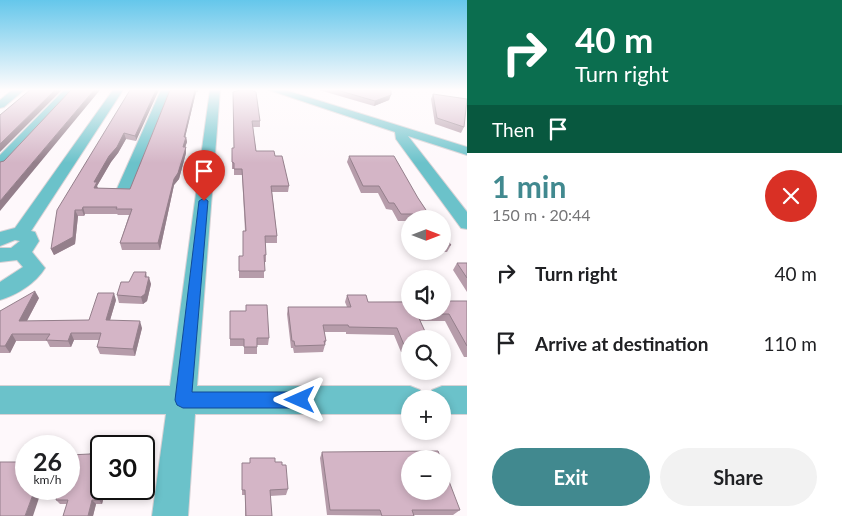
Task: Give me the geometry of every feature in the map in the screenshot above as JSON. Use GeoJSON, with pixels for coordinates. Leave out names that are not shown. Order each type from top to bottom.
{"type":"FeatureCollection","features":[{"type":"Feature","properties":{"kind":"street"},"geometry":{"type":"LineString","coordinates":[[0,163],[47,114]]}},
{"type":"Feature","properties":{"kind":"street"},"geometry":{"type":"LineString","coordinates":[[0,255],[8,256],[20,242],[102,114]]}},
{"type":"Feature","properties":{"kind":"street"},"geometry":{"type":"LineString","coordinates":[[124,191],[156,114]]}},
{"type":"Feature","properties":{"kind":"street"},"geometry":{"type":"LineString","coordinates":[[170,516],[213,114]]}},
{"type":"Feature","properties":{"kind":"street"},"geometry":{"type":"LineString","coordinates":[[355,114],[467,151]]}},
{"type":"Feature","properties":{"kind":"street"},"geometry":{"type":"LineString","coordinates":[[401,130],[402,139],[460,205],[467,224]]}},
{"type":"Feature","properties":{"kind":"street"},"geometry":{"type":"LineString","coordinates":[[0,240],[8,236],[20,242],[35,268],[26,277],[0,292]]}},
{"type":"Feature","properties":{"kind":"street"},"geometry":{"type":"LineString","coordinates":[[0,400],[401,400]]}},
{"type":"Feature","properties":{"kind":"street"},"geometry":{"type":"LineString","coordinates":[[451,400],[467,400]]}},
{"type":"Feature","properties":{"kind":"building"},"geometry":{"type":"Polygon","coordinates":[[[1,114],[30,114],[0,144],[1,114]]]}},
{"type":"Feature","properties":{"kind":"building"},"geometry":{"type":"Polygon","coordinates":[[[48,114],[74,114],[0,201],[0,162],[4,161],[48,114]]]}},
{"type":"Feature","properties":{"kind":"building"},"geometry":{"type":"Polygon","coordinates":[[[115,114],[145,114],[135,136],[124,133],[94,182],[97,182],[94,188],[130,189],[160,114],[189,114],[184,137],[186,137],[183,147],[186,147],[178,173],[174,179],[158,243],[120,243],[132,209],[83,207],[82,210],[75,210],[73,237],[51,249],[57,210],[115,114]]]}},
{"type":"Feature","properties":{"kind":"building"},"geometry":{"type":"Polygon","coordinates":[[[233,114],[259,114],[260,121],[252,121],[256,151],[274,151],[275,156],[282,156],[289,186],[271,186],[277,236],[265,236],[265,271],[239,271],[239,256],[243,256],[243,231],[246,231],[242,169],[234,169],[232,148],[234,148],[233,114]]]}},
{"type":"Feature","properties":{"kind":"building"},"geometry":{"type":"Polygon","coordinates":[[[436,114],[465,114],[464,127],[437,118],[436,114]]]}},
{"type":"Feature","properties":{"kind":"building"},"geometry":{"type":"Polygon","coordinates":[[[349,156],[394,156],[426,210],[401,210],[401,214],[394,203],[389,203],[379,186],[363,186],[349,156]]]}},
{"type":"Feature","properties":{"kind":"building"},"geometry":{"type":"Polygon","coordinates":[[[457,263],[467,263],[467,278],[457,263]]]}},
{"type":"Feature","properties":{"kind":"building"},"geometry":{"type":"Polygon","coordinates":[[[134,272],[146,272],[145,277],[149,277],[145,294],[141,297],[117,295],[121,282],[129,282],[134,272]]]}},
{"type":"Feature","properties":{"kind":"building"},"geometry":{"type":"Polygon","coordinates":[[[35,291],[19,321],[89,320],[98,293],[114,293],[106,320],[140,321],[133,349],[97,347],[101,333],[71,333],[68,341],[46,340],[50,334],[12,334],[5,346],[0,346],[0,311],[35,291]]]}},
{"type":"Feature","properties":{"kind":"building"},"geometry":{"type":"Polygon","coordinates":[[[347,295],[366,295],[368,302],[401,302],[401,320],[420,320],[424,330],[401,330],[401,338],[397,328],[323,325],[325,345],[295,346],[294,341],[292,341],[288,307],[351,307],[347,295]]]}},
{"type":"Feature","properties":{"kind":"building"},"geometry":{"type":"Polygon","coordinates":[[[451,301],[467,301],[467,346],[451,318],[451,301]]]}},
{"type":"Feature","properties":{"kind":"building"},"geometry":{"type":"Polygon","coordinates":[[[246,305],[267,305],[269,338],[257,338],[257,347],[244,347],[244,339],[230,339],[230,311],[246,311],[246,305]]]}},
{"type":"Feature","properties":{"kind":"building"},"geometry":{"type":"Polygon","coordinates":[[[401,451],[401,500],[451,500],[451,486],[460,510],[412,510],[414,516],[382,516],[380,510],[330,510],[322,452],[401,451]]]}},
{"type":"Feature","properties":{"kind":"building"},"geometry":{"type":"Polygon","coordinates":[[[80,454],[90,454],[90,500],[92,500],[88,516],[63,516],[68,500],[80,500],[80,454]]]}},
{"type":"Feature","properties":{"kind":"building"},"geometry":{"type":"Polygon","coordinates":[[[250,458],[275,458],[275,462],[282,462],[282,465],[286,465],[288,489],[270,490],[272,516],[246,516],[245,490],[242,490],[242,463],[250,463],[250,458]]]}},
{"type":"Feature","properties":{"kind":"building"},"geometry":{"type":"Polygon","coordinates":[[[0,462],[15,462],[15,500],[31,500],[25,516],[0,516],[0,462]]]}},
{"type":"Feature","properties":{"kind":"route"},"geometry":{"type":"LineString","coordinates":[[204,201],[183,400],[300,400]]}}]}
